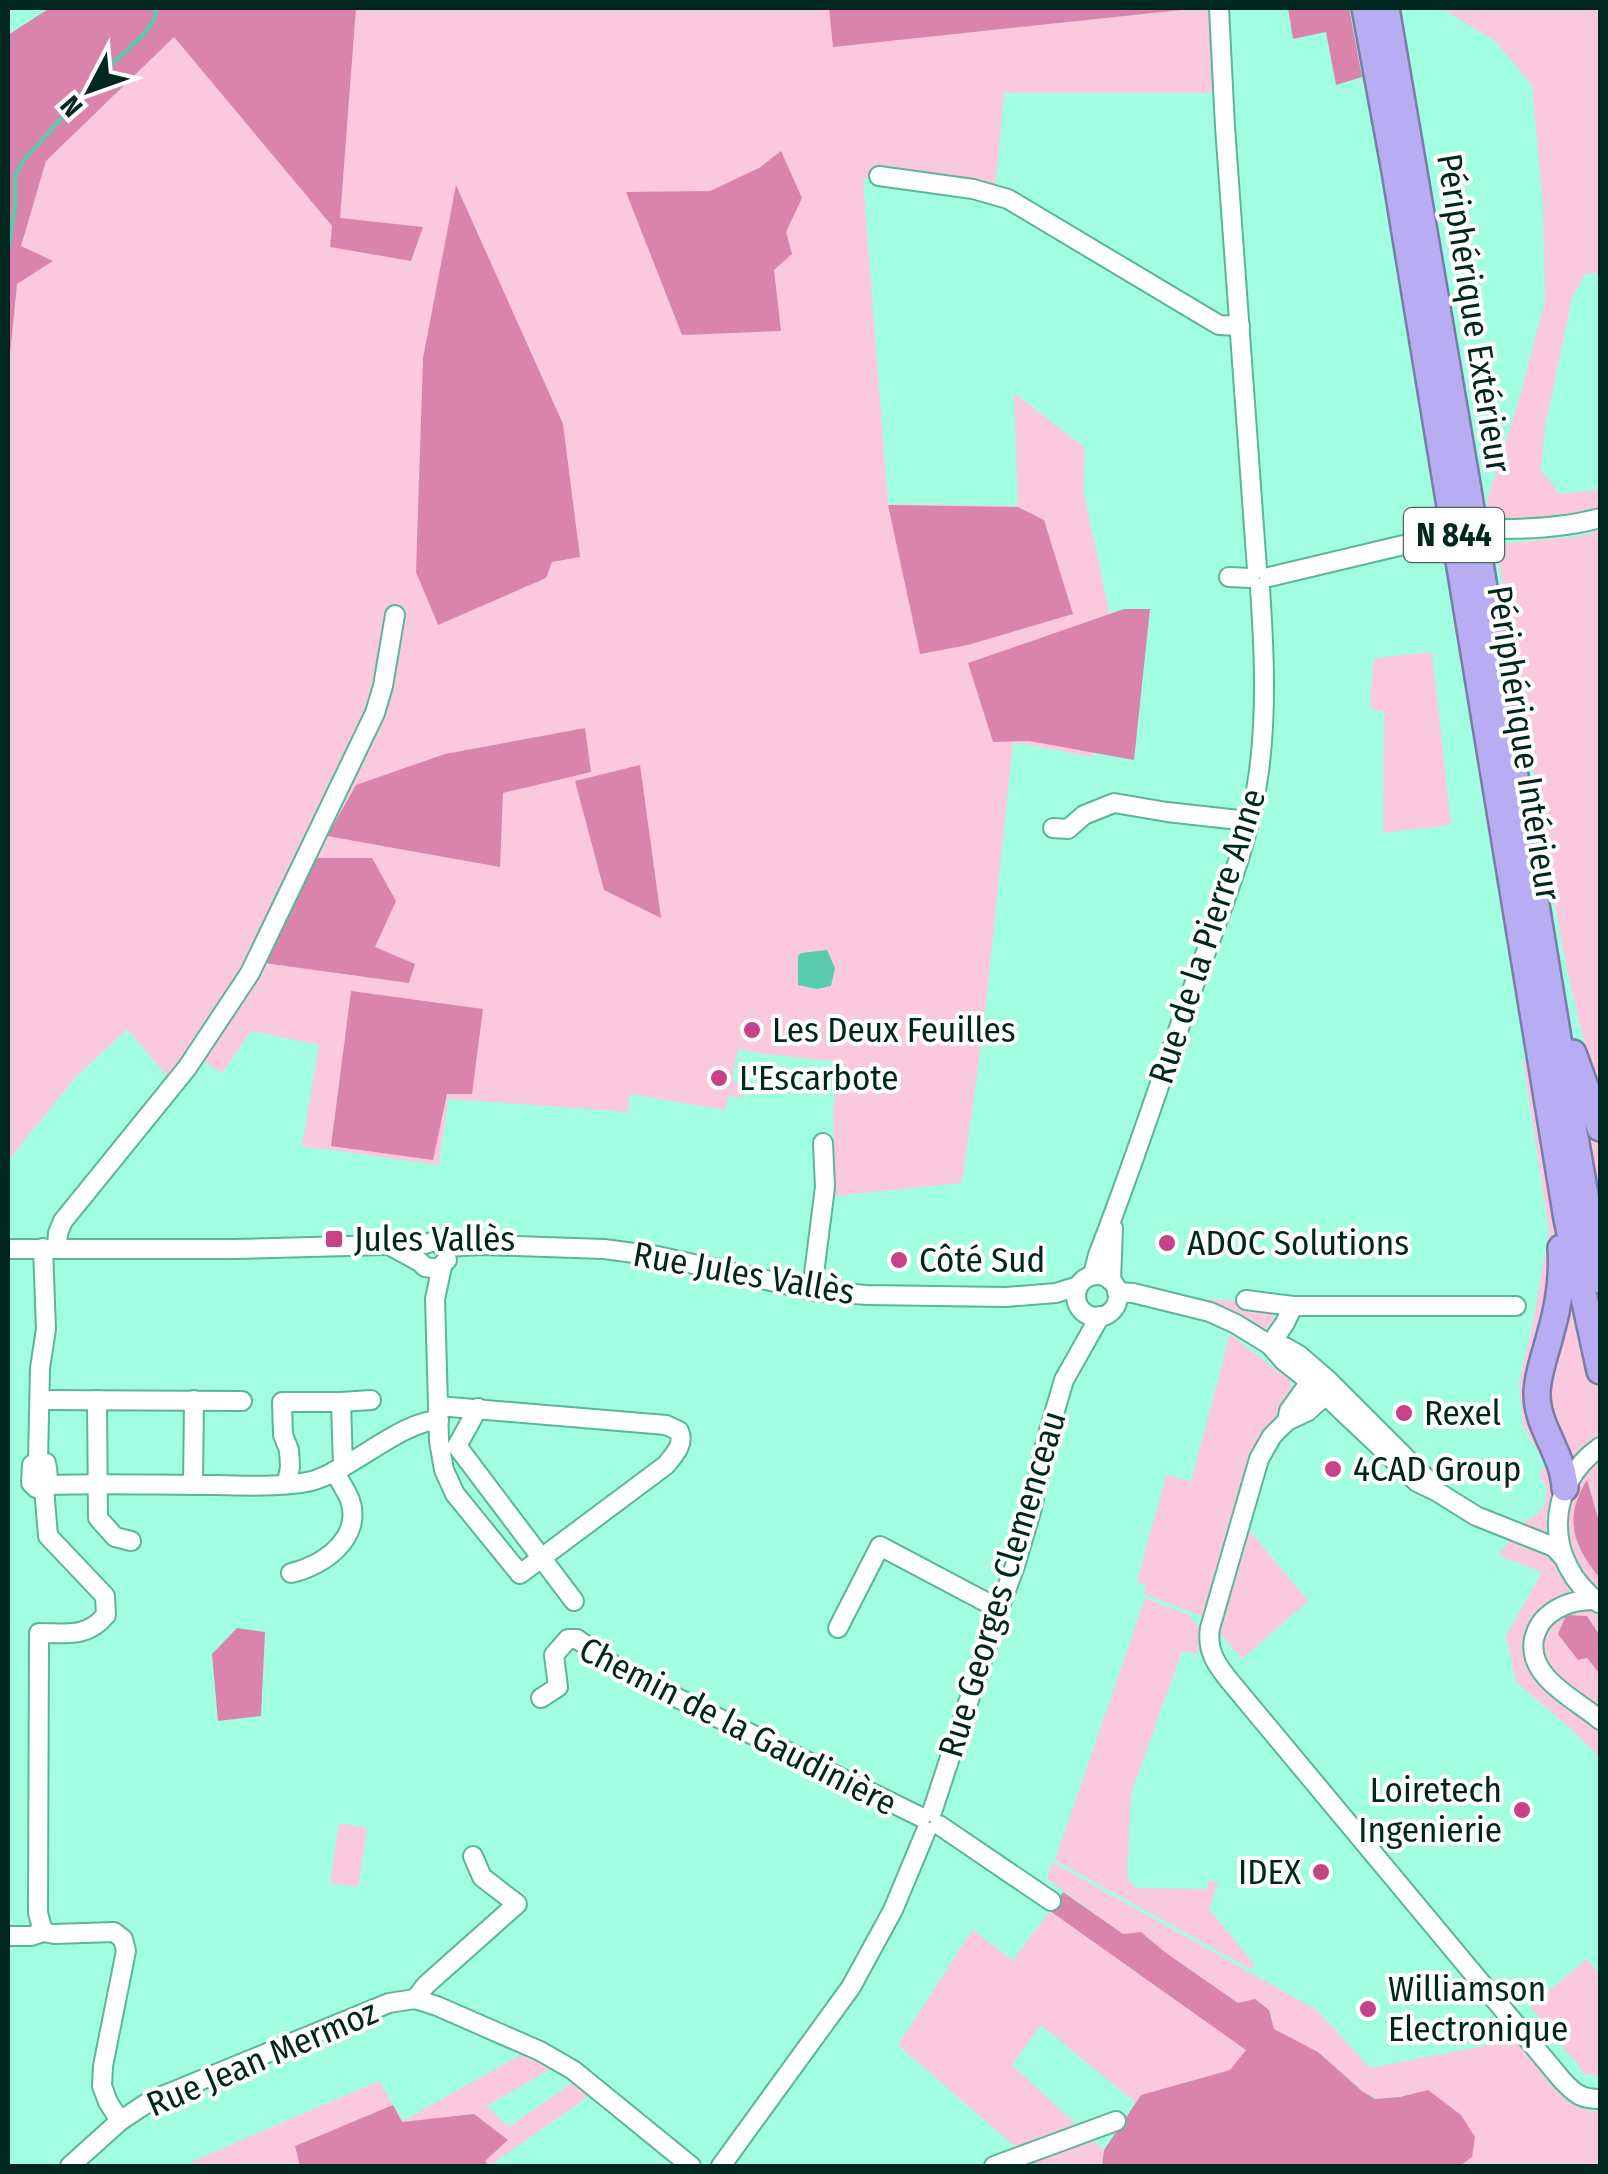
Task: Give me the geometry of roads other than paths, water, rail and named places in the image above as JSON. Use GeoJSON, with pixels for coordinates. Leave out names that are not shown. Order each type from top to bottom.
{"type":"FeatureCollection","features":[{"type":"Feature","properties":{"kind":"highway","name":"Périphérique Intérieur"},"geometry":{"type":"LineString","coordinates":[[1366,8],[1567,1219],[1600,1371]]}},
{"type":"Feature","properties":{"kind":"highway","name":"Périphérique Extérieur"},"geometry":{"type":"LineString","coordinates":[[1386,8],[1600,1280]]}},
{"type":"Feature","properties":{"kind":"highway"},"geometry":{"type":"LineString","coordinates":[[1546,969],[1558,986],[1568,1037],[1600,1128]]}},
{"type":"Feature","properties":{"kind":"highway"},"geometry":{"type":"LineString","coordinates":[[1565,1488],[1562,1465],[1540,1416],[1537,1391],[1561,1289],[1560,1236],[1567,1219]]}},
{"type":"Feature","properties":{"kind":"street","name":"Rue de la Pierre Anne"},"geometry":{"type":"LineString","coordinates":[[1097,1297],[1113,1217],[1226,895],[1259,774],[1264,720],[1259,578],[1219,8]]}},
{"type":"Feature","properties":{"kind":"street"},"geometry":{"type":"LineString","coordinates":[[879,176],[1008,199],[1219,325],[1240,326]]}},
{"type":"Feature","properties":{"kind":"street"},"geometry":{"type":"LineString","coordinates":[[1502,529],[1580,524],[1600,518]]}},
{"type":"Feature","properties":{"kind":"street"},"geometry":{"type":"LineString","coordinates":[[1230,577],[1259,578],[1438,537]]}},
{"type":"Feature","properties":{"kind":"street"},"geometry":{"type":"LineString","coordinates":[[43,1932],[38,1912],[39,1634],[84,1632],[106,1615],[105,1596],[48,1536],[48,1469],[46,1463],[38,1461],[40,1368],[50,1248],[62,1221],[187,1068],[250,973],[375,713],[394,615]]}},
{"type":"Feature","properties":{"kind":"street"},"geometry":{"type":"LineString","coordinates":[[1053,828],[1068,829],[1084,815],[1114,803],[1248,821]]}},
{"type":"Feature","properties":{"kind":"street"},"geometry":{"type":"LineString","coordinates":[[812,1290],[825,1187],[823,1143]]}},
{"type":"Feature","properties":{"kind":"street"},"geometry":{"type":"LineString","coordinates":[[8,1248],[235,1249],[388,1244],[434,1258],[438,1413],[444,1470],[455,1494],[520,1574],[666,1465],[682,1437],[666,1425],[478,1408],[438,1413],[314,1481],[250,1486],[46,1486]]}},
{"type":"Feature","properties":{"kind":"street","name":"Rue Jules Vallès"},"geometry":{"type":"LineString","coordinates":[[434,1258],[483,1245],[604,1248],[812,1290],[1006,1297],[1056,1292],[1097,1297],[1133,1292],[1210,1312],[1270,1344],[1285,1346],[1323,1390],[1399,1449],[1436,1492],[1476,1516],[1554,1547],[1567,1565]]}},
{"type":"Feature","properties":{"kind":"street","name":"Rue Georges Clemenceau"},"geometry":{"type":"LineString","coordinates":[[721,2166],[852,1987],[893,1910],[929,1821],[1015,1566],[1064,1380],[1076,1358],[1097,1297]]}},
{"type":"Feature","properties":{"kind":"street"},"geometry":{"type":"LineString","coordinates":[[1246,1300],[1293,1306],[1516,1306]]}},
{"type":"Feature","properties":{"kind":"street"},"geometry":{"type":"LineString","coordinates":[[1270,1344],[1293,1306]]}},
{"type":"Feature","properties":{"kind":"street"},"geometry":{"type":"LineString","coordinates":[[1323,1390],[1304,1390],[1289,1411],[1287,1422],[1272,1436],[1259,1459],[1210,1628],[1212,1656],[1562,2080],[1577,2096],[1600,2099]]}},
{"type":"Feature","properties":{"kind":"street"},"geometry":{"type":"LineString","coordinates":[[40,1400],[242,1401]]}},
{"type":"Feature","properties":{"kind":"street"},"geometry":{"type":"LineString","coordinates":[[98,1400],[98,1518],[115,1536],[131,1541]]}},
{"type":"Feature","properties":{"kind":"street"},"geometry":{"type":"LineString","coordinates":[[193,1485],[194,1400]]}},
{"type":"Feature","properties":{"kind":"street"},"geometry":{"type":"LineString","coordinates":[[287,1483],[289,1450],[283,1435],[282,1402],[371,1400]]}},
{"type":"Feature","properties":{"kind":"street"},"geometry":{"type":"LineString","coordinates":[[291,1573],[311,1568],[330,1556],[344,1540],[351,1523],[351,1503],[338,1469],[341,1402]]}},
{"type":"Feature","properties":{"kind":"street"},"geometry":{"type":"LineString","coordinates":[[478,1408],[456,1446],[574,1602]]}},
{"type":"Feature","properties":{"kind":"street"},"geometry":{"type":"LineString","coordinates":[[1594,1451],[1565,1488],[1558,1515],[1558,1537],[1567,1565],[1566,1594],[1558,1608],[1538,1626],[1534,1645],[1537,1664],[1558,1688],[1600,1720]]}},
{"type":"Feature","properties":{"kind":"street"},"geometry":{"type":"LineString","coordinates":[[1516,1532],[1538,1530],[1558,1515]]}},
{"type":"Feature","properties":{"kind":"street"},"geometry":{"type":"LineString","coordinates":[[838,1628],[880,1546],[998,1609]]}},
{"type":"Feature","properties":{"kind":"street"},"geometry":{"type":"LineString","coordinates":[[1567,1565],[1598,1602]]}},
{"type":"Feature","properties":{"kind":"street"},"geometry":{"type":"LineString","coordinates":[[1558,1608],[1572,1602],[1598,1602]]}},
{"type":"Feature","properties":{"kind":"street","name":"Chemin de la Gaudinière"},"geometry":{"type":"LineString","coordinates":[[541,1698],[558,1687],[554,1655],[568,1639],[578,1639],[620,1670],[929,1821]]}},
{"type":"Feature","properties":{"kind":"street"},"geometry":{"type":"LineString","coordinates":[[929,1821],[1052,1902]]}},
{"type":"Feature","properties":{"kind":"street","name":"Rue Jean Mermoz"},"geometry":{"type":"LineString","coordinates":[[415,2000],[426,1985],[517,1904],[482,1877],[474,1856]]}},
{"type":"Feature","properties":{"kind":"street"},"geometry":{"type":"LineString","coordinates":[[8,1936],[114,1932],[123,1940],[126,1950],[102,2086],[120,2121]]}},
{"type":"Feature","properties":{"kind":"street","name":"Rue Jean Mermoz"},"geometry":{"type":"LineString","coordinates":[[70,2166],[120,2121],[150,2101],[389,2004],[415,2000],[540,2051],[573,2070],[692,2166]]}},
{"type":"Feature","properties":{"kind":"street"},"geometry":{"type":"LineString","coordinates":[[994,2166],[1116,2122]]}},
{"type":"Feature","properties":{"kind":"waterway"},"geometry":{"type":"LineString","coordinates":[[8,251],[15,176],[24,160],[102,73],[142,36],[153,22],[157,8]]}},
{"type":"Feature","properties":{"kind":"place","name":"Les Deux Feuilles"},"geometry":{"type":"Point","coordinates":[752,1030]}},
{"type":"Feature","properties":{"kind":"place","name":"L'Escarbote"},"geometry":{"type":"Point","coordinates":[719,1078]}},
{"type":"Feature","properties":{"kind":"place","name":"Jules Vallès"},"geometry":{"type":"Point","coordinates":[334,1239]}},
{"type":"Feature","properties":{"kind":"place","name":"ADOC Solutions"},"geometry":{"type":"Point","coordinates":[1167,1243]}},
{"type":"Feature","properties":{"kind":"place","name":"Côté Sud"},"geometry":{"type":"Point","coordinates":[899,1260]}},
{"type":"Feature","properties":{"kind":"place","name":"Rexel"},"geometry":{"type":"Point","coordinates":[1404,1413]}},
{"type":"Feature","properties":{"kind":"place","name":"4CAD Group"},"geometry":{"type":"Point","coordinates":[1333,1469]}},
{"type":"Feature","properties":{"kind":"place","name":"Loiretech Ingenierie"},"geometry":{"type":"Point","coordinates":[1522,1810]}},
{"type":"Feature","properties":{"kind":"place","name":"IDEX"},"geometry":{"type":"Point","coordinates":[1321,1872]}},
{"type":"Feature","properties":{"kind":"place","name":"Williamson Electronique"},"geometry":{"type":"Point","coordinates":[1368,2009]}}]}
